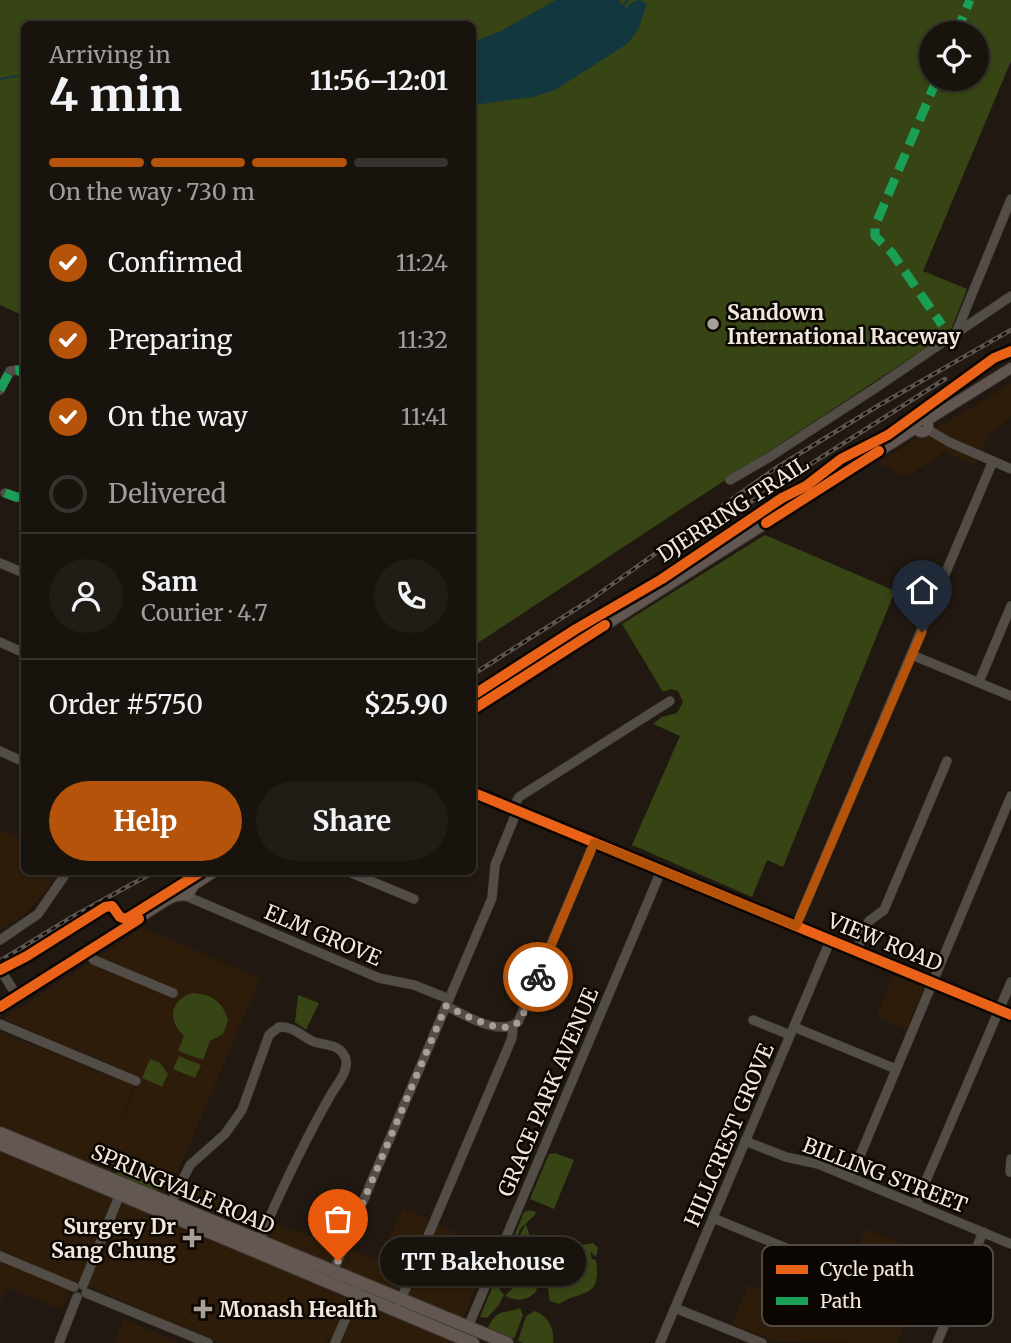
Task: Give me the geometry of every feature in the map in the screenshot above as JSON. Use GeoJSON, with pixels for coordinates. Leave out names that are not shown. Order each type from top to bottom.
{"type":"FeatureCollection","features":[{"type":"Feature","properties":{"kind":"highway","name":"SPRINGVALE ROAD"},"geometry":{"type":"LineString","coordinates":[[0,1133],[168,1209],[358,1288],[506,1343]]}},
{"type":"Feature","properties":{"kind":"highway","name":"SPRINGVALE ROAD"},"geometry":{"type":"LineString","coordinates":[[0,1144],[122,1189]]}},
{"type":"Feature","properties":{"kind":"highway","name":"SPRINGVALE ROAD"},"geometry":{"type":"LineString","coordinates":[[168,1209],[259,1241],[333,1272],[358,1288]]}},
{"type":"Feature","properties":{"kind":"highway","name":"SPRINGVALE ROAD"},"geometry":{"type":"LineString","coordinates":[[399,1304],[473,1343]]}},
{"type":"Feature","properties":{"kind":"main road"},"geometry":{"type":"LineString","coordinates":[[476,707],[1011,368]]}},
{"type":"Feature","properties":{"kind":"main road"},"geometry":{"type":"LineString","coordinates":[[0,1007],[167,900],[186,895],[194,885],[209,875]]}},
{"type":"Feature","properties":{"kind":"street"},"geometry":{"type":"LineString","coordinates":[[956,333],[1011,199]]}},
{"type":"Feature","properties":{"kind":"street"},"geometry":{"type":"LineString","coordinates":[[730,480],[760,463],[1011,296]]}},
{"type":"Feature","properties":{"kind":"street"},"geometry":{"type":"LineString","coordinates":[[0,390],[10,371],[21,372]]}},
{"type":"Feature","properties":{"kind":"street"},"geometry":{"type":"LineString","coordinates":[[923,426],[949,442],[1011,469]]}},
{"type":"Feature","properties":{"kind":"street"},"geometry":{"type":"LineString","coordinates":[[796,926],[993,461]]}},
{"type":"Feature","properties":{"kind":"street"},"geometry":{"type":"LineString","coordinates":[[5,493],[21,498]]}},
{"type":"Feature","properties":{"kind":"street"},"geometry":{"type":"LineString","coordinates":[[0,563],[21,572]]}},
{"type":"Feature","properties":{"kind":"street"},"geometry":{"type":"LineString","coordinates":[[979,682],[1011,606]]}},
{"type":"Feature","properties":{"kind":"street"},"geometry":{"type":"LineString","coordinates":[[0,642],[21,652]]}},
{"type":"Feature","properties":{"kind":"street"},"geometry":{"type":"LineString","coordinates":[[912,655],[1011,696]]}},
{"type":"Feature","properties":{"kind":"street"},"geometry":{"type":"LineString","coordinates":[[333,1272],[494,894],[495,865],[519,797],[670,701]]}},
{"type":"Feature","properties":{"kind":"street"},"geometry":{"type":"LineString","coordinates":[[0,751],[21,761]]}},
{"type":"Feature","properties":{"kind":"street"},"geometry":{"type":"LineString","coordinates":[[856,952],[869,921],[884,910],[947,761]]}},
{"type":"Feature","properties":{"kind":"street","name":"VIEW ROAD"},"geometry":{"type":"LineString","coordinates":[[476,794],[1011,1016]]}},
{"type":"Feature","properties":{"kind":"street"},"geometry":{"type":"LineString","coordinates":[[851,1177],[1011,796]]}},
{"type":"Feature","properties":{"kind":"street"},"geometry":{"type":"LineString","coordinates":[[399,1304],[512,1038],[513,1026],[520,1019],[594,843]]}},
{"type":"Feature","properties":{"kind":"street","name":"GRACE PARK AVENUE"},"geometry":{"type":"LineString","coordinates":[[468,1327],[661,871]]}},
{"type":"Feature","properties":{"kind":"street"},"geometry":{"type":"LineString","coordinates":[[0,940],[38,914],[65,875]]}},
{"type":"Feature","properties":{"kind":"street"},"geometry":{"type":"LineString","coordinates":[[356,875],[414,900]]}},
{"type":"Feature","properties":{"kind":"street","name":"ELM GROVE"},"geometry":{"type":"LineString","coordinates":[[186,895],[379,978],[414,985],[494,1027],[513,1026]]}},
{"type":"Feature","properties":{"kind":"street","name":"HILLCREST GROVE"},"geometry":{"type":"LineString","coordinates":[[660,1343],[830,941]]}},
{"type":"Feature","properties":{"kind":"street"},"geometry":{"type":"LineString","coordinates":[[87,952],[94,960],[173,993]]}},
{"type":"Feature","properties":{"kind":"street"},"geometry":{"type":"LineString","coordinates":[[0,969],[17,996]]}},
{"type":"Feature","properties":{"kind":"street"},"geometry":{"type":"LineString","coordinates":[[916,1204],[1011,982]]}},
{"type":"Feature","properties":{"kind":"street"},"geometry":{"type":"LineString","coordinates":[[753,1020],[792,1031],[896,1069]]}},
{"type":"Feature","properties":{"kind":"street"},"geometry":{"type":"LineString","coordinates":[[0,1024],[136,1081]]}},
{"type":"Feature","properties":{"kind":"street"},"geometry":{"type":"LineString","coordinates":[[168,1209],[190,1166],[225,1134],[242,1110],[269,1035],[279,1027],[292,1028],[312,1041],[338,1048],[344,1054],[346,1064],[306,1138],[259,1241]]}},
{"type":"Feature","properties":{"kind":"street","name":"BILLING STREET"},"geometry":{"type":"LineString","coordinates":[[745,1141],[851,1177],[1011,1244]]}},
{"type":"Feature","properties":{"kind":"street"},"geometry":{"type":"LineString","coordinates":[[1010,1172],[1011,1159]]}},
{"type":"Feature","properties":{"kind":"street"},"geometry":{"type":"LineString","coordinates":[[59,1343],[122,1189]]}},
{"type":"Feature","properties":{"kind":"street"},"geometry":{"type":"LineString","coordinates":[[713,1218],[778,1245]]}},
{"type":"Feature","properties":{"kind":"street"},"geometry":{"type":"LineString","coordinates":[[978,1245],[983,1232]]}},
{"type":"Feature","properties":{"kind":"street"},"geometry":{"type":"LineString","coordinates":[[0,1256],[208,1343]]}},
{"type":"Feature","properties":{"kind":"street"},"geometry":{"type":"LineString","coordinates":[[335,1343],[358,1288]]}},
{"type":"Feature","properties":{"kind":"street"},"geometry":{"type":"LineString","coordinates":[[675,1308],[762,1343]]}},
{"type":"Feature","properties":{"kind":"street"},"geometry":{"type":"LineString","coordinates":[[937,1343],[944,1326]]}},
{"type":"Feature","properties":{"kind":"shaded area"},"geometry":{"type":"Polygon","coordinates":[[[1011,384],[1011,417],[990,432],[976,464],[944,452],[906,477],[878,462],[1011,384]]]}},
{"type":"Feature","properties":{"kind":"shaded area"},"geometry":{"type":"Polygon","coordinates":[[[0,830],[21,839],[21,875],[56,875],[23,916],[0,930],[0,830]]]}},
{"type":"Feature","properties":{"kind":"shaded area"},"geometry":{"type":"Polygon","coordinates":[[[143,927],[260,979],[176,1176],[252,1209],[277,1224],[379,1259],[403,1207],[465,1237],[460,1259],[484,1270],[452,1343],[341,1343],[328,1338],[326,1343],[219,1343],[73,1280],[62,1309],[7,1288],[0,1302],[0,1032],[134,1085],[106,1160],[139,1077],[3,1019],[143,927]]]}},
{"type":"Feature","properties":{"kind":"shaded area"},"geometry":{"type":"Polygon","coordinates":[[[895,973],[925,986],[906,1030],[876,1016],[895,973]]]}},
{"type":"Feature","properties":{"kind":"shaded area"},"geometry":{"type":"Polygon","coordinates":[[[866,1229],[904,1245],[859,1245],[866,1229]]]}},
{"type":"Feature","properties":{"kind":"shaded area"},"geometry":{"type":"Polygon","coordinates":[[[748,1285],[762,1291],[762,1326],[904,1326],[897,1343],[777,1342],[732,1324],[748,1285]]]}},
{"type":"Feature","properties":{"kind":"shaded area"},"geometry":{"type":"Polygon","coordinates":[[[124,1319],[181,1343],[114,1343],[124,1319]]]}},
{"type":"Feature","properties":{"kind":"green space","name":"Sandown International Raceway"},"geometry":{"type":"Polygon","coordinates":[[[0,0],[1011,0],[1011,61],[923,271],[967,289],[950,332],[476,644],[476,21],[21,21],[21,315],[0,305],[0,0]]]}},
{"type":"Feature","properties":{"kind":"green space"},"geometry":{"type":"Polygon","coordinates":[[[765,535],[895,591],[783,867],[767,860],[752,897],[632,845],[680,736],[653,724],[662,717],[677,713],[683,702],[678,691],[671,689],[663,692],[622,624],[765,535]]]}},
{"type":"Feature","properties":{"kind":"green space"},"geometry":{"type":"Polygon","coordinates":[[[193,993],[216,1000],[228,1021],[223,1034],[210,1041],[203,1060],[178,1051],[184,1036],[175,1023],[174,1011],[180,1000],[193,993]]]}},
{"type":"Feature","properties":{"kind":"green space"},"geometry":{"type":"Polygon","coordinates":[[[298,995],[319,1003],[306,1030],[295,1022],[298,995]]]}},
{"type":"Feature","properties":{"kind":"green space"},"geometry":{"type":"Polygon","coordinates":[[[179,1056],[201,1065],[195,1078],[173,1069],[179,1056]]]}},
{"type":"Feature","properties":{"kind":"green space"},"geometry":{"type":"Polygon","coordinates":[[[150,1059],[160,1063],[168,1074],[162,1087],[142,1078],[150,1059]]]}},
{"type":"Feature","properties":{"kind":"green space"},"geometry":{"type":"Polygon","coordinates":[[[555,1153],[574,1160],[554,1209],[530,1199],[549,1154],[555,1153]]]}},
{"type":"Feature","properties":{"kind":"green space"},"geometry":{"type":"Polygon","coordinates":[[[116,1155],[125,1159],[128,1166],[149,1172],[160,1185],[157,1192],[119,1175],[112,1164],[116,1155]]]}},
{"type":"Feature","properties":{"kind":"green space"},"geometry":{"type":"Polygon","coordinates":[[[524,1212],[536,1212],[535,1215],[520,1229],[512,1257],[505,1269],[500,1270],[524,1212]]]}},
{"type":"Feature","properties":{"kind":"green space"},"geometry":{"type":"Polygon","coordinates":[[[526,1224],[537,1258],[537,1262],[532,1265],[515,1259],[516,1242],[526,1224]]]}},
{"type":"Feature","properties":{"kind":"green space"},"geometry":{"type":"Polygon","coordinates":[[[593,1243],[598,1248],[596,1257],[590,1251],[592,1259],[596,1260],[597,1273],[593,1288],[559,1304],[550,1301],[548,1280],[554,1257],[564,1249],[593,1243]]]}},
{"type":"Feature","properties":{"kind":"green space"},"geometry":{"type":"Polygon","coordinates":[[[512,1261],[512,1271],[518,1264],[532,1268],[533,1275],[515,1279],[506,1273],[512,1261]]]}},
{"type":"Feature","properties":{"kind":"green space"},"geometry":{"type":"Polygon","coordinates":[[[499,1271],[503,1273],[499,1287],[504,1294],[499,1305],[487,1318],[480,1317],[499,1271]]]}},
{"type":"Feature","properties":{"kind":"green space"},"geometry":{"type":"Polygon","coordinates":[[[512,1280],[533,1280],[537,1290],[527,1298],[509,1298],[505,1296],[512,1289],[512,1280]]]}},
{"type":"Feature","properties":{"kind":"green space"},"geometry":{"type":"Polygon","coordinates":[[[520,1308],[523,1315],[514,1339],[488,1328],[498,1314],[520,1308]]]}},
{"type":"Feature","properties":{"kind":"green space"},"geometry":{"type":"Polygon","coordinates":[[[535,1311],[544,1316],[550,1324],[553,1343],[518,1341],[526,1316],[535,1311]]]}},
{"type":"Feature","properties":{"kind":"water"},"geometry":{"type":"Polygon","coordinates":[[[556,0],[618,0],[626,8],[634,1],[640,0],[647,4],[638,30],[627,44],[555,90],[533,97],[476,105],[476,41],[501,31],[556,0]]]}},
{"type":"Feature","properties":{"kind":"waterway"},"geometry":{"type":"LineString","coordinates":[[622,7],[628,0]]}},
{"type":"Feature","properties":{"kind":"waterway"},"geometry":{"type":"LineString","coordinates":[[0,79],[17,76]]}},
{"type":"Feature","properties":{"kind":"railway"},"geometry":{"type":"LineString","coordinates":[[476,672],[590,600],[776,468],[1011,330]]}},
{"type":"Feature","properties":{"kind":"railway"},"geometry":{"type":"LineString","coordinates":[[694,538],[945,379]]}},
{"type":"Feature","properties":{"kind":"railway"},"geometry":{"type":"LineString","coordinates":[[0,961],[149,875]]}},
{"type":"Feature","properties":{"kind":"marked path"},"geometry":{"type":"LineString","coordinates":[[961,21],[970,0]]}},
{"type":"Feature","properties":{"kind":"marked path"},"geometry":{"type":"LineString","coordinates":[[932,91],[875,226],[875,236],[892,253],[942,325]]}},
{"type":"Feature","properties":{"kind":"marked path"},"geometry":{"type":"LineString","coordinates":[[0,390],[10,371],[21,372]]}},
{"type":"Feature","properties":{"kind":"marked path"},"geometry":{"type":"LineString","coordinates":[[5,493],[21,497]]}},
{"type":"Feature","properties":{"kind":"cycle path","name":"DJERRING TRAIL"},"geometry":{"type":"LineString","coordinates":[[476,693],[576,629],[662,579],[782,498],[806,486],[841,459],[888,435],[994,358],[1011,351]]}},
{"type":"Feature","properties":{"kind":"cycle path"},"geometry":{"type":"LineString","coordinates":[[766,523],[879,451]]}},
{"type":"Feature","properties":{"kind":"cycle path"},"geometry":{"type":"LineString","coordinates":[[476,707],[605,625]]}},
{"type":"Feature","properties":{"kind":"cycle path"},"geometry":{"type":"LineString","coordinates":[[476,794],[1011,1015]]}},
{"type":"Feature","properties":{"kind":"cycle path"},"geometry":{"type":"LineString","coordinates":[[0,970],[105,907],[112,906],[120,917],[126,919],[196,875]]}},
{"type":"Feature","properties":{"kind":"cycle path"},"geometry":{"type":"LineString","coordinates":[[0,1007],[139,919]]}},
{"type":"Feature","properties":{"kind":"way so far"},"geometry":{"type":"LineString","coordinates":[[338,1261],[446,1006],[494,1027],[513,1026],[520,1019],[538,977]]}},
{"type":"Feature","properties":{"kind":"place","name":"Sandown International Raceway"},"geometry":{"type":"Point","coordinates":[713,324]}},
{"type":"Feature","properties":{"kind":"place","name":"Surgery Dr Sang Chung"},"geometry":{"type":"Point","coordinates":[192,1238]}},
{"type":"Feature","properties":{"kind":"place","name":"TT Bakehouse"},"geometry":{"type":"Point","coordinates":[338,1261]}},
{"type":"Feature","properties":{"kind":"place","name":"Monash Health"},"geometry":{"type":"Point","coordinates":[203,1309]}},
{"type":"Feature","properties":{"kind":"route"},"geometry":{"type":"LineString","coordinates":[[538,977],[594,843],[796,926],[922,632]]}}]}
